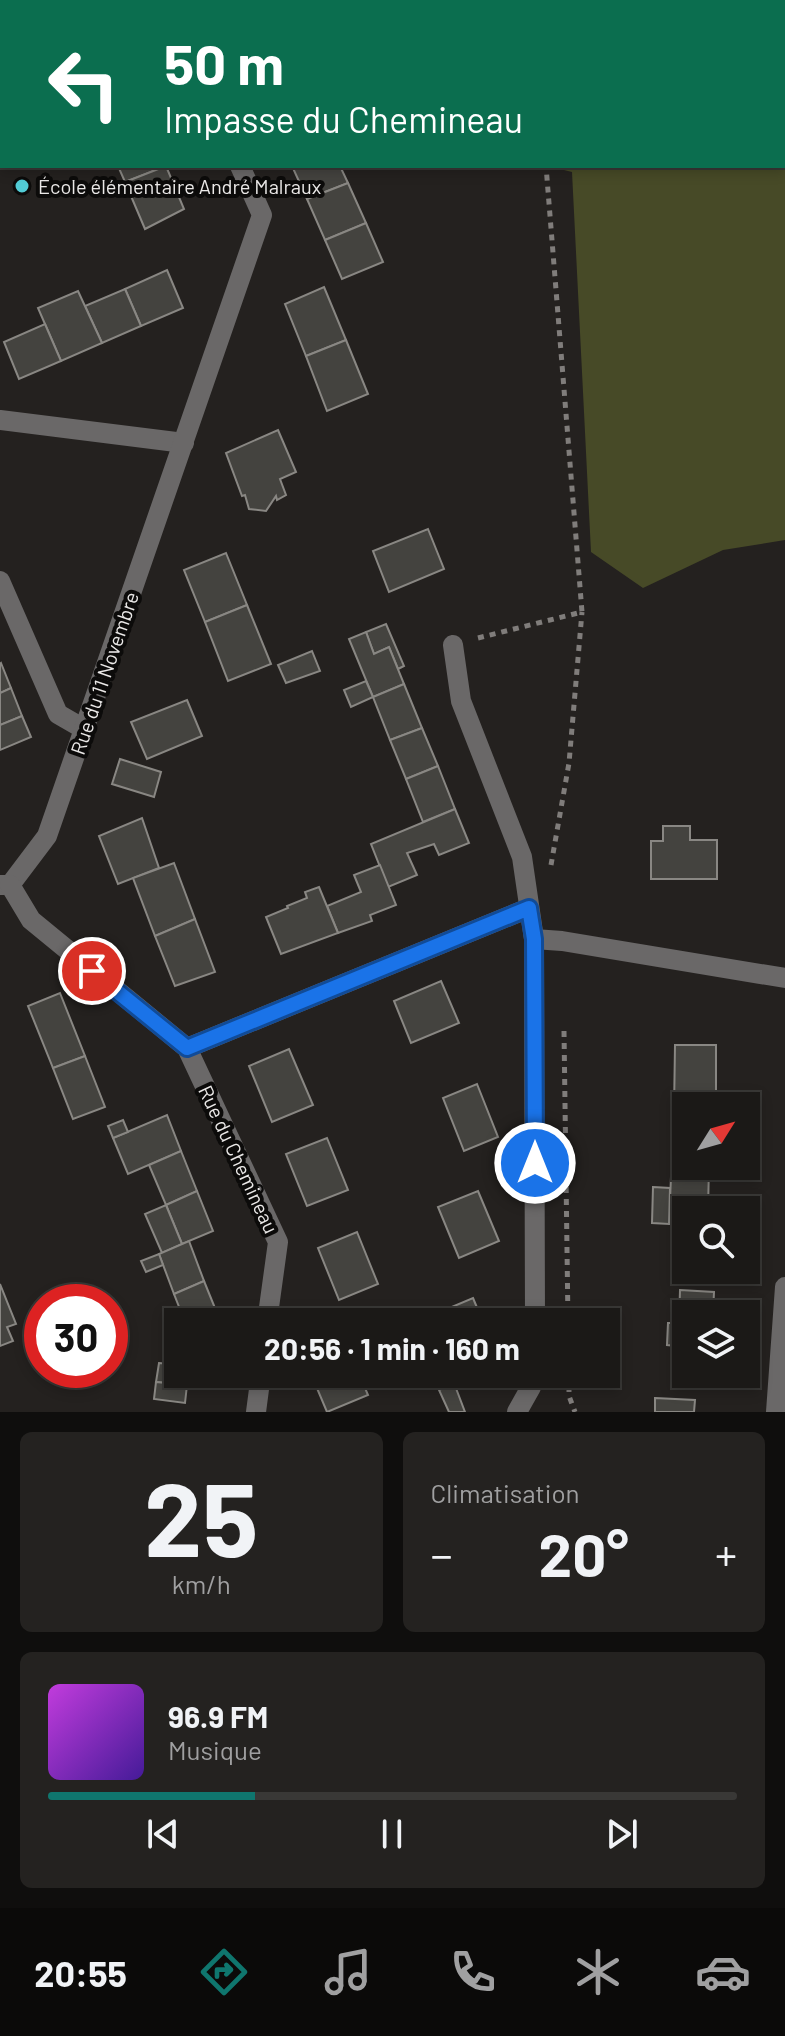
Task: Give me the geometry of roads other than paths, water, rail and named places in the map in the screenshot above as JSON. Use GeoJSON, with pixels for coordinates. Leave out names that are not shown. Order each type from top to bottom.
{"type":"FeatureCollection","features":[{"type":"Feature","properties":{"kind":"street","name":"Rue du 11 Novembre"},"geometry":{"type":"LineString","coordinates":[[5,885],[47,836],[262,215],[241,168]]}},
{"type":"Feature","properties":{"kind":"street"},"geometry":{"type":"LineString","coordinates":[[0,420],[184,443]]}},
{"type":"Feature","properties":{"kind":"street"},"geometry":{"type":"LineString","coordinates":[[0,581],[58,714],[84,729]]}},
{"type":"Feature","properties":{"kind":"street"},"geometry":{"type":"LineString","coordinates":[[453,645],[461,701],[522,857],[534,939],[535,1308]]}},
{"type":"Feature","properties":{"kind":"street","name":"Rue du Chemineau"},"geometry":{"type":"LineString","coordinates":[[5,885],[31,920],[187,1048],[278,1242],[269,1308]]}},
{"type":"Feature","properties":{"kind":"street"},"geometry":{"type":"LineString","coordinates":[[187,1048],[529,908]]}},
{"type":"Feature","properties":{"kind":"street"},"geometry":{"type":"LineString","coordinates":[[534,939],[785,978]]}},
{"type":"Feature","properties":{"kind":"street"},"geometry":{"type":"LineString","coordinates":[[776,1412],[785,1287]]}},
{"type":"Feature","properties":{"kind":"street"},"geometry":{"type":"LineString","coordinates":[[256,1412],[259,1388]]}},
{"type":"Feature","properties":{"kind":"street"},"geometry":{"type":"LineString","coordinates":[[517,1412],[530,1388]]}},
{"type":"Feature","properties":{"kind":"place","name":"École élémentaire André Malraux"},"geometry":{"type":"Point","coordinates":[22,186]}}]}
